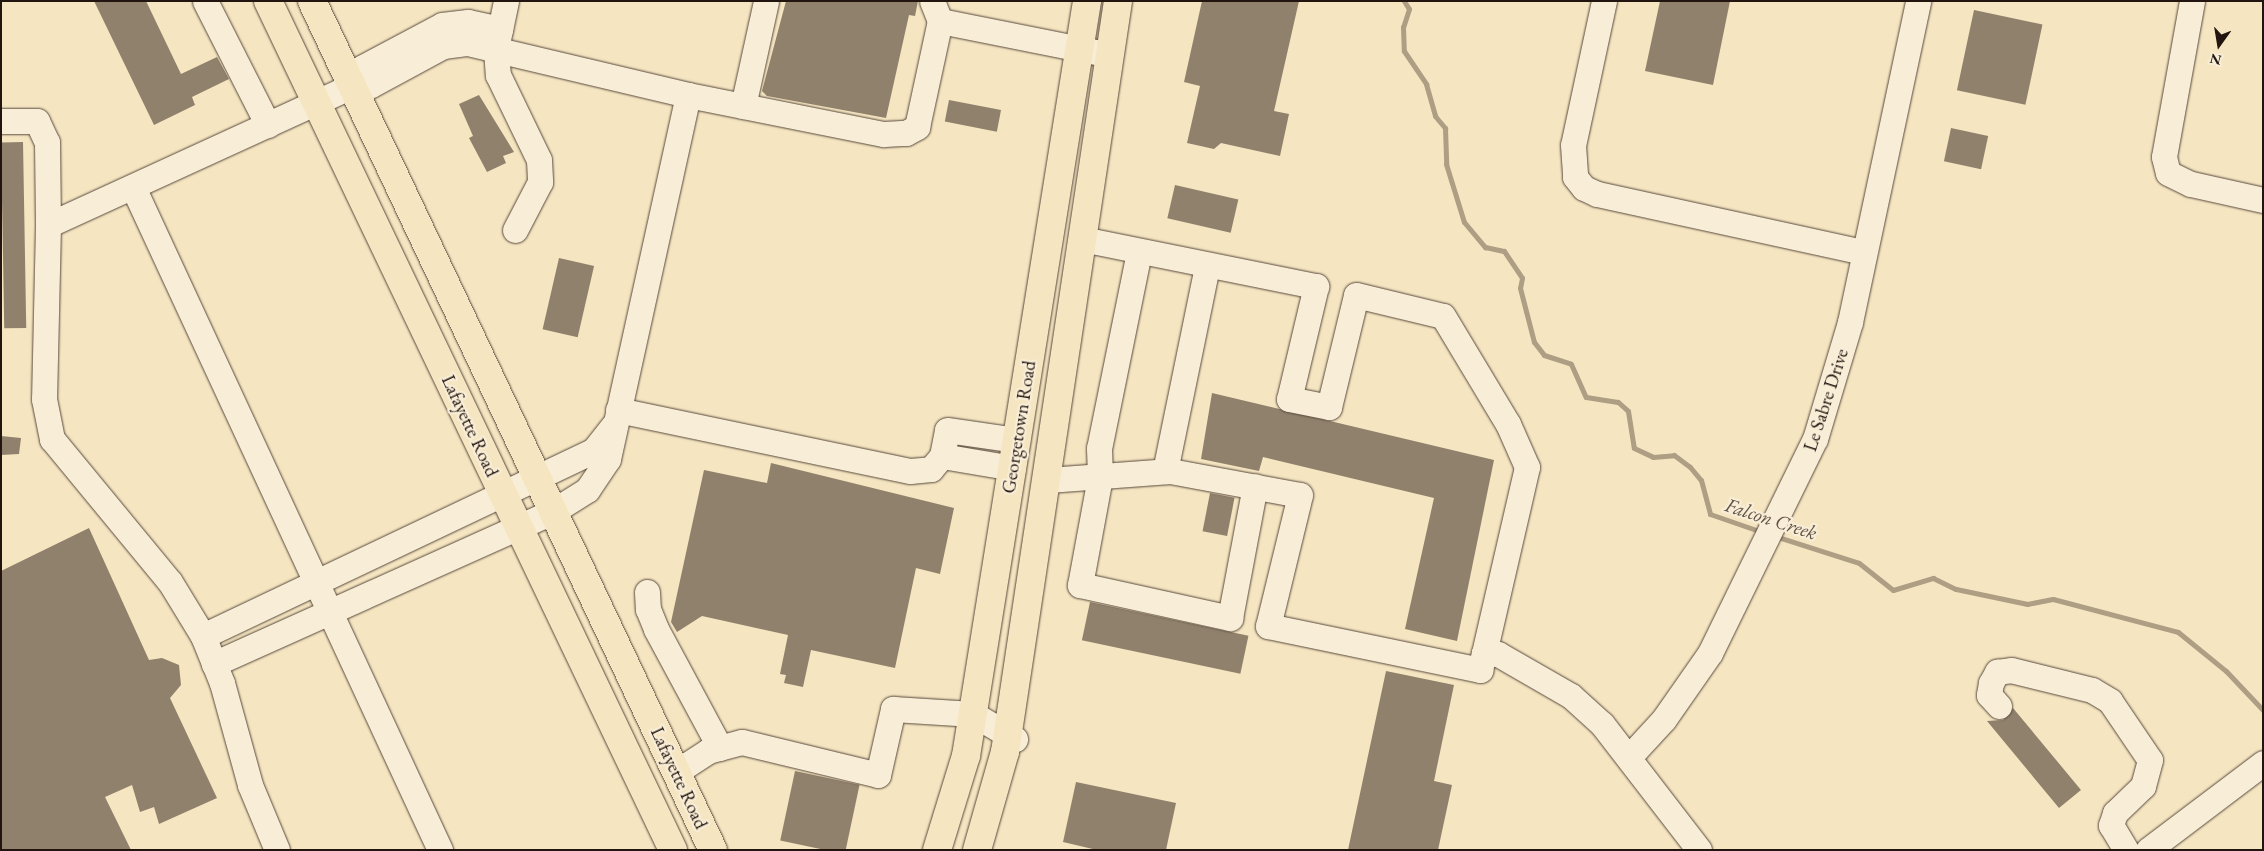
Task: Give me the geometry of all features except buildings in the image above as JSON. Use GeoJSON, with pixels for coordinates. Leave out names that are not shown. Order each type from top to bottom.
{"type":"FeatureCollection","features":[{"type":"Feature","properties":{"kind":"main road","name":"Lafayette Road"},"geometry":{"type":"LineString","coordinates":[[268,1],[673,850]]}},
{"type":"Feature","properties":{"kind":"main road","name":"Lafayette Road"},"geometry":{"type":"LineString","coordinates":[[312,1],[538,475],[713,850]]}},
{"type":"Feature","properties":{"kind":"main road","name":"Georgetown Road"},"geometry":{"type":"LineString","coordinates":[[937,850],[958,789],[972,714],[1087,1]]}},
{"type":"Feature","properties":{"kind":"main road","name":"Georgetown Road"},"geometry":{"type":"LineString","coordinates":[[977,850],[992,808],[1011,738],[1118,1]]}},
{"type":"Feature","properties":{"kind":"street"},"geometry":{"type":"LineString","coordinates":[[205,1],[268,125]]}},
{"type":"Feature","properties":{"kind":"street"},"geometry":{"type":"LineString","coordinates":[[506,1],[498,39],[498,76],[539,160],[540,182],[515,230]]}},
{"type":"Feature","properties":{"kind":"street"},"geometry":{"type":"LineString","coordinates":[[743,106],[766,1]]}},
{"type":"Feature","properties":{"kind":"street"},"geometry":{"type":"LineString","coordinates":[[1604,1],[1573,145],[1575,177],[1584,188],[1597,194],[1863,252]]}},
{"type":"Feature","properties":{"kind":"street","name":"Le Sabre Drive"},"geometry":{"type":"LineString","coordinates":[[1630,756],[1693,680],[1726,624],[1749,571],[1780,516],[1830,394],[1918,1]]}},
{"type":"Feature","properties":{"kind":"street"},"geometry":{"type":"LineString","coordinates":[[2192,1],[2164,157],[2168,173],[2191,184],[2263,200]]}},
{"type":"Feature","properties":{"kind":"street"},"geometry":{"type":"LineString","coordinates":[[48,225],[316,104],[351,86],[371,85],[443,46],[498,39],[688,95],[884,134],[906,133],[917,126],[936,11],[1110,55]]}},
{"type":"Feature","properties":{"kind":"street"},"geometry":{"type":"LineString","coordinates":[[214,664],[554,511],[587,490],[608,459],[688,95]]}},
{"type":"Feature","properties":{"kind":"street"},"geometry":{"type":"LineString","coordinates":[[1,121],[37,121],[47,142],[48,225],[44,400],[52,439],[170,582],[203,636],[214,664],[250,785],[277,850]]}},
{"type":"Feature","properties":{"kind":"street"},"geometry":{"type":"LineString","coordinates":[[133,186],[440,850]]}},
{"type":"Feature","properties":{"kind":"street"},"geometry":{"type":"LineString","coordinates":[[1048,480],[1165,471],[1300,495],[1268,626],[1480,670],[1526,467],[1508,424],[1443,316],[1356,294],[1329,407],[1289,399],[1316,286],[1207,267],[1082,239]]}},
{"type":"Feature","properties":{"kind":"street"},"geometry":{"type":"LineString","coordinates":[[1139,252],[1100,448],[1100,477],[1080,584],[1230,618],[1255,486]]}},
{"type":"Feature","properties":{"kind":"street"},"geometry":{"type":"LineString","coordinates":[[1165,471],[1207,267]]}},
{"type":"Feature","properties":{"kind":"street"},"geometry":{"type":"LineString","coordinates":[[203,636],[594,450],[616,417]]}},
{"type":"Feature","properties":{"kind":"street"},"geometry":{"type":"LineString","coordinates":[[616,417],[910,471],[931,469],[942,456],[947,430],[1017,440]]}},
{"type":"Feature","properties":{"kind":"street"},"geometry":{"type":"LineString","coordinates":[[942,456],[1013,468]]}},
{"type":"Feature","properties":{"kind":"street"},"geometry":{"type":"LineString","coordinates":[[647,592],[648,609],[656,629],[720,748]]}},
{"type":"Feature","properties":{"kind":"street"},"geometry":{"type":"LineString","coordinates":[[1484,653],[1498,654],[1571,696],[1602,724],[1630,756],[1699,850]]}},
{"type":"Feature","properties":{"kind":"street"},"geometry":{"type":"LineString","coordinates":[[1998,706],[1988,695],[1991,683],[1997,672],[2011,670],[2092,690],[2110,702],[2150,760],[2144,786],[2115,813],[2111,825],[2126,850]]}},
{"type":"Feature","properties":{"kind":"street"},"geometry":{"type":"LineString","coordinates":[[676,772],[720,748],[742,742],[878,775],[893,709],[972,714],[1011,738]]}},
{"type":"Feature","properties":{"kind":"street"},"geometry":{"type":"LineString","coordinates":[[2148,850],[2263,763]]}},
{"type":"Feature","properties":{"kind":"waterway","name":"Falcon Creek"},"geometry":{"type":"LineString","coordinates":[[1404,1],[1409,9],[1403,27],[1404,51],[1426,84],[1435,116],[1445,128],[1446,164],[1464,222],[1485,247],[1504,251],[1522,278],[1520,288],[1534,342],[1544,355],[1571,364],[1586,397],[1618,402],[1628,411],[1634,448],[1653,457],[1674,455],[1690,467],[1701,480],[1710,514],[1762,532]]}},
{"type":"Feature","properties":{"kind":"waterway","name":"Falcon Creek"},"geometry":{"type":"LineString","coordinates":[[1775,536],[1859,563],[1893,590],[1933,578],[1956,589],[2027,604],[2053,599],[2178,632],[2226,671],[2263,710]]}}]}
